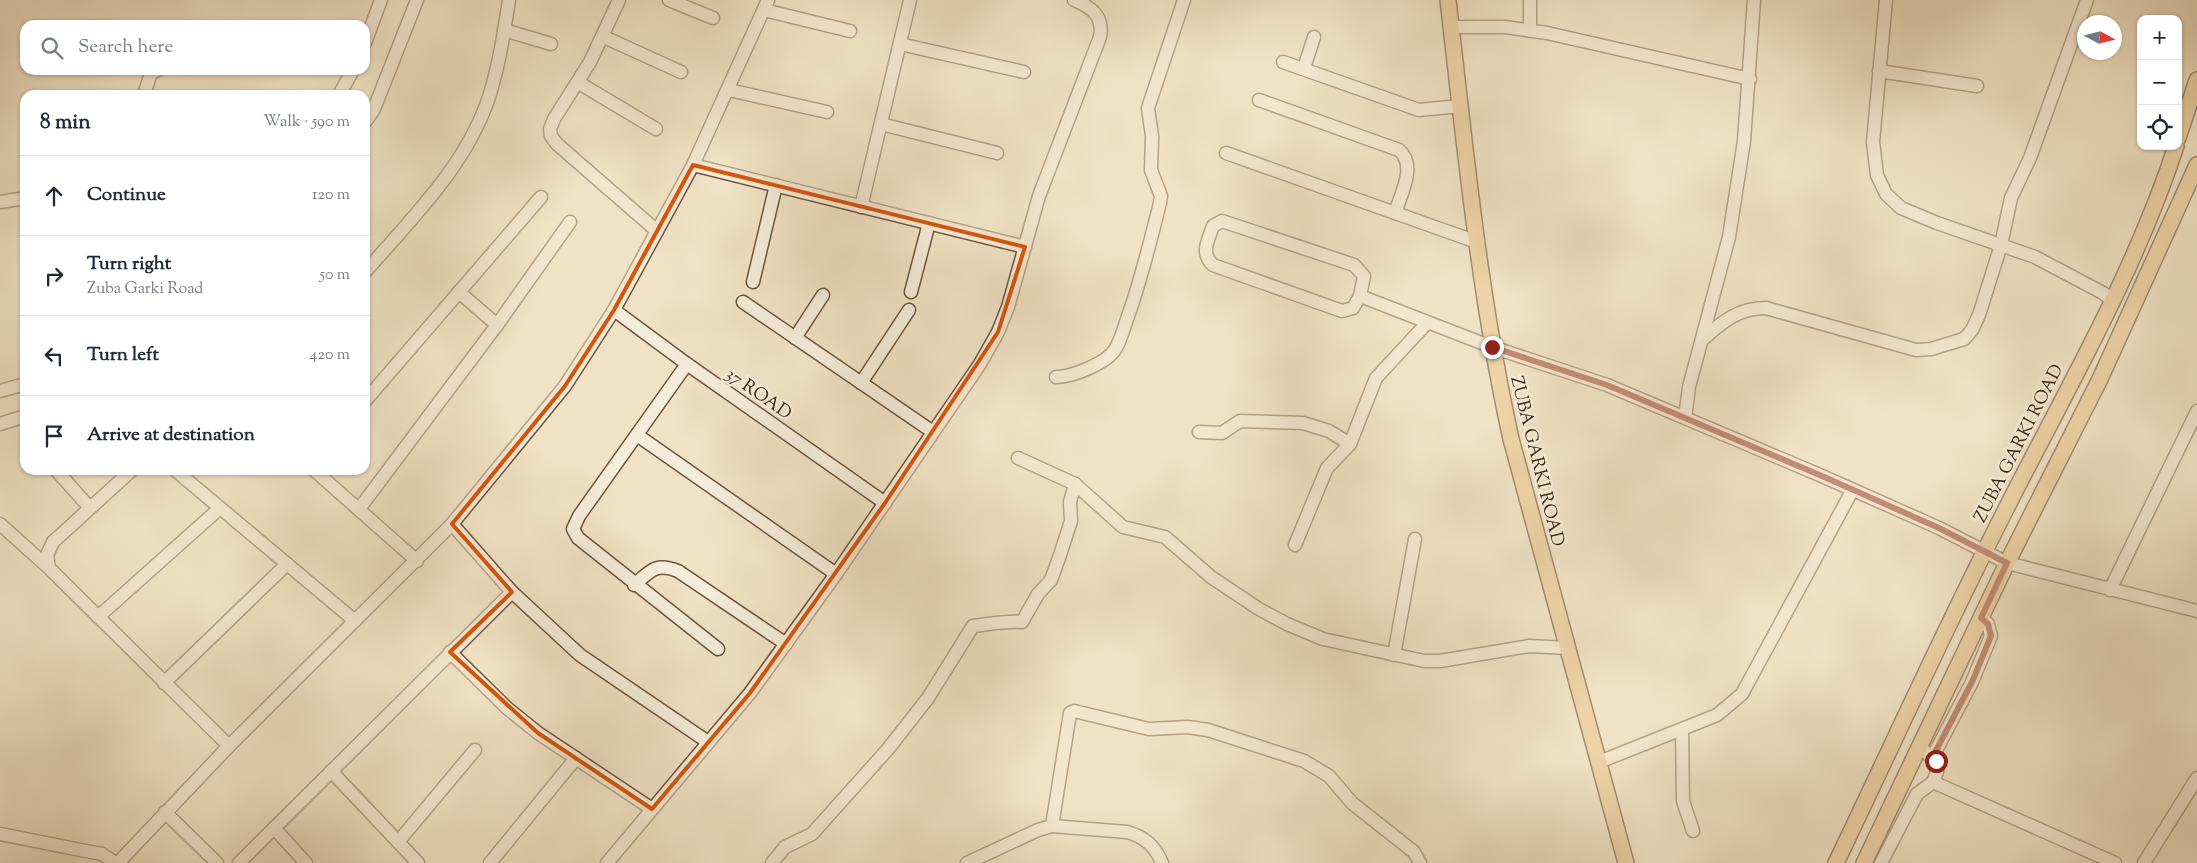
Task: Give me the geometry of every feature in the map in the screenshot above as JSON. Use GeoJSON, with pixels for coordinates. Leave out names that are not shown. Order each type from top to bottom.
{"type":"FeatureCollection","features":[{"type":"Feature","properties":{"kind":"main road","name":"ZUBA GARKI ROAD"},"geometry":{"type":"LineString","coordinates":[[1448,0],[1477,242],[1492,347],[1511,438],[1626,863]]}},
{"type":"Feature","properties":{"kind":"main road"},"geometry":{"type":"LineString","coordinates":[[2182,126],[2197,80]]}},
{"type":"Feature","properties":{"kind":"main road","name":"ZUBA GARKI ROAD"},"geometry":{"type":"LineString","coordinates":[[1836,863],[1984,552],[2142,237],[2175,150]]}},
{"type":"Feature","properties":{"kind":"main road"},"geometry":{"type":"LineString","coordinates":[[1864,863],[1926,753],[1981,618],[2100,379],[2197,165]]}},
{"type":"Feature","properties":{"kind":"street"},"geometry":{"type":"LineString","coordinates":[[370,30],[381,0]]}},
{"type":"Feature","properties":{"kind":"street"},"geometry":{"type":"LineString","coordinates":[[370,114],[417,0]]}},
{"type":"Feature","properties":{"kind":"street"},"geometry":{"type":"LineString","coordinates":[[370,266],[439,186],[465,150],[490,96],[509,0]]}},
{"type":"Feature","properties":{"kind":"street"},"geometry":{"type":"LineString","coordinates":[[619,0],[604,37],[579,83],[554,119],[550,129],[551,136],[580,166],[657,232]]}},
{"type":"Feature","properties":{"kind":"street"},"geometry":{"type":"LineString","coordinates":[[668,0],[713,18]]}},
{"type":"Feature","properties":{"kind":"street"},"geometry":{"type":"LineString","coordinates":[[862,208],[910,0]]}},
{"type":"Feature","properties":{"kind":"street"},"geometry":{"type":"LineString","coordinates":[[607,863],[750,693],[836,574],[980,364],[998,332],[1008,307],[1039,196],[1102,28],[1100,20],[1093,10],[1074,0]]}},
{"type":"Feature","properties":{"kind":"street"},"geometry":{"type":"LineString","coordinates":[[1056,377],[1066,377],[1086,369],[1105,359],[1116,349],[1134,300],[1161,196],[1151,170],[1152,136],[1148,108],[1184,0]]}},
{"type":"Feature","properties":{"kind":"street"},"geometry":{"type":"LineString","coordinates":[[1530,0],[1530,31]]}},
{"type":"Feature","properties":{"kind":"street"},"geometry":{"type":"LineString","coordinates":[[1685,418],[1689,387],[1729,237],[1744,141],[1750,79],[1754,0]]}},
{"type":"Feature","properties":{"kind":"street"},"geometry":{"type":"LineString","coordinates":[[1886,0],[1873,142],[1877,175],[1886,194],[1901,208],[1937,224],[2035,257],[2103,293],[2112,300]]}},
{"type":"Feature","properties":{"kind":"street"},"geometry":{"type":"LineString","coordinates":[[1702,340],[1727,318],[1742,311],[1756,308],[1766,308],[1916,350],[1931,349],[1964,339],[1972,330],[1979,315],[2001,245],[2011,198],[2030,158],[2087,0]]}},
{"type":"Feature","properties":{"kind":"street"},"geometry":{"type":"LineString","coordinates":[[0,834],[102,854],[117,863],[229,746],[417,561],[452,524],[565,386],[614,310],[693,165],[729,90],[766,5],[850,31]]}},
{"type":"Feature","properties":{"kind":"street"},"geometry":{"type":"LineString","coordinates":[[1452,27],[1473,26],[1530,31],[1750,79]]}},
{"type":"Feature","properties":{"kind":"street"},"geometry":{"type":"LineString","coordinates":[[504,30],[551,44]]}},
{"type":"Feature","properties":{"kind":"street"},"geometry":{"type":"LineString","coordinates":[[604,37],[681,72]]}},
{"type":"Feature","properties":{"kind":"street"},"geometry":{"type":"LineString","coordinates":[[1304,68],[1314,37]]}},
{"type":"Feature","properties":{"kind":"street"},"geometry":{"type":"LineString","coordinates":[[900,44],[1024,72]]}},
{"type":"Feature","properties":{"kind":"street"},"geometry":{"type":"LineString","coordinates":[[1283,62],[1419,110],[1460,106]]}},
{"type":"Feature","properties":{"kind":"street"},"geometry":{"type":"LineString","coordinates":[[1879,71],[1977,86]]}},
{"type":"Feature","properties":{"kind":"street"},"geometry":{"type":"LineString","coordinates":[[146,90],[150,75]]}},
{"type":"Feature","properties":{"kind":"street"},"geometry":{"type":"LineString","coordinates":[[342,90],[350,75]]}},
{"type":"Feature","properties":{"kind":"street"},"geometry":{"type":"LineString","coordinates":[[579,83],[656,129]]}},
{"type":"Feature","properties":{"kind":"street"},"geometry":{"type":"LineString","coordinates":[[729,90],[827,112]]}},
{"type":"Feature","properties":{"kind":"street"},"geometry":{"type":"LineString","coordinates":[[1259,100],[1399,150],[1405,155],[1408,165],[1406,179],[1395,213]]}},
{"type":"Feature","properties":{"kind":"street"},"geometry":{"type":"LineString","coordinates":[[881,124],[997,153]]}},
{"type":"Feature","properties":{"kind":"street"},"geometry":{"type":"LineString","coordinates":[[1226,153],[1477,242]]}},
{"type":"Feature","properties":{"kind":"street"},"geometry":{"type":"LineString","coordinates":[[693,165],[862,208],[1025,246]]}},
{"type":"Feature","properties":{"kind":"street"},"geometry":{"type":"LineString","coordinates":[[753,282],[776,185]]}},
{"type":"Feature","properties":{"kind":"street"},"geometry":{"type":"LineString","coordinates":[[370,395],[541,197]]}},
{"type":"Feature","properties":{"kind":"street"},"geometry":{"type":"LineString","coordinates":[[0,202],[20,199]]}},
{"type":"Feature","properties":{"kind":"street"},"geometry":{"type":"LineString","coordinates":[[1222,221],[1232,222],[1354,265],[1364,276],[1360,296],[1353,308],[1342,311],[1213,265],[1205,254],[1213,226],[1222,221]]}},
{"type":"Feature","properties":{"kind":"street"},"geometry":{"type":"LineString","coordinates":[[359,510],[497,325],[570,222]]}},
{"type":"Feature","properties":{"kind":"street"},"geometry":{"type":"LineString","coordinates":[[911,292],[930,223]]}},
{"type":"Feature","properties":{"kind":"street"},"geometry":{"type":"LineString","coordinates":[[459,292],[497,325]]}},
{"type":"Feature","properties":{"kind":"street"},"geometry":{"type":"LineString","coordinates":[[795,338],[823,295]]}},
{"type":"Feature","properties":{"kind":"street"},"geometry":{"type":"LineString","coordinates":[[1360,296],[1492,347],[1607,385],[1939,528],[2007,563],[2197,611]]}},
{"type":"Feature","properties":{"kind":"street"},"geometry":{"type":"LineString","coordinates":[[743,302],[933,432]]}},
{"type":"Feature","properties":{"kind":"street","name":"37 ROAD"},"geometry":{"type":"LineString","coordinates":[[614,310],[687,364],[885,502]]}},
{"type":"Feature","properties":{"kind":"street"},"geometry":{"type":"LineString","coordinates":[[861,383],[909,310]]}},
{"type":"Feature","properties":{"kind":"street"},"geometry":{"type":"LineString","coordinates":[[1295,545],[1327,468],[1350,444],[1376,378],[1427,323]]}},
{"type":"Feature","properties":{"kind":"street"},"geometry":{"type":"LineString","coordinates":[[687,364],[579,516],[574,529],[578,538],[634,585],[718,649]]}},
{"type":"Feature","properties":{"kind":"street"},"geometry":{"type":"LineString","coordinates":[[0,391],[20,385]]}},
{"type":"Feature","properties":{"kind":"street"},"geometry":{"type":"LineString","coordinates":[[2110,590],[2197,411]]}},
{"type":"Feature","properties":{"kind":"street"},"geometry":{"type":"LineString","coordinates":[[0,424],[20,418]]}},
{"type":"Feature","properties":{"kind":"street"},"geometry":{"type":"LineString","coordinates":[[1199,432],[1222,433],[1240,422],[1303,423],[1329,431],[1350,444]]}},
{"type":"Feature","properties":{"kind":"street"},"geometry":{"type":"LineString","coordinates":[[637,436],[836,574]]}},
{"type":"Feature","properties":{"kind":"street"},"geometry":{"type":"LineString","coordinates":[[1018,458],[1075,484],[1123,527],[1165,537],[1211,577],[1259,609],[1323,639],[1424,661],[1440,661],[1529,646],[1568,648]]}},
{"type":"Feature","properties":{"kind":"street"},"geometry":{"type":"LineString","coordinates":[[60,475],[90,508]]}},
{"type":"Feature","properties":{"kind":"street"},"geometry":{"type":"LineString","coordinates":[[49,568],[47,555],[52,542],[126,475]]}},
{"type":"Feature","properties":{"kind":"street"},"geometry":{"type":"LineString","coordinates":[[184,475],[220,508],[355,621]]}},
{"type":"Feature","properties":{"kind":"street"},"geometry":{"type":"LineString","coordinates":[[320,475],[417,561]]}},
{"type":"Feature","properties":{"kind":"street"},"geometry":{"type":"LineString","coordinates":[[772,863],[785,847],[812,834],[888,749],[928,698],[973,626],[992,624],[998,621],[1022,622],[1038,594],[1051,580],[1071,521],[1070,502],[1075,484]]}},
{"type":"Feature","properties":{"kind":"street"},"geometry":{"type":"LineString","coordinates":[[1599,762],[1682,730],[1717,714],[1742,694],[1852,491]]}},
{"type":"Feature","properties":{"kind":"street"},"geometry":{"type":"LineString","coordinates":[[98,617],[220,508]]}},
{"type":"Feature","properties":{"kind":"street"},"geometry":{"type":"LineString","coordinates":[[0,524],[49,568],[229,746]]}},
{"type":"Feature","properties":{"kind":"street"},"geometry":{"type":"LineString","coordinates":[[452,524],[512,592],[580,655],[708,742]]}},
{"type":"Feature","properties":{"kind":"street"},"geometry":{"type":"LineString","coordinates":[[1394,655],[1415,539]]}},
{"type":"Feature","properties":{"kind":"street"},"geometry":{"type":"LineString","coordinates":[[164,683],[286,564]]}},
{"type":"Feature","properties":{"kind":"street"},"geometry":{"type":"LineString","coordinates":[[634,585],[654,568],[662,566],[678,571],[786,644]]}},
{"type":"Feature","properties":{"kind":"street"},"geometry":{"type":"LineString","coordinates":[[239,863],[512,592]]}},
{"type":"Feature","properties":{"kind":"street"},"geometry":{"type":"LineString","coordinates":[[450,652],[507,708],[538,733],[652,809]]}},
{"type":"Feature","properties":{"kind":"street"},"geometry":{"type":"LineString","coordinates":[[1052,826],[1070,713],[1074,711],[1149,729],[1188,727],[1208,730],[1304,761],[1329,776],[1352,803],[1414,852],[1420,863]]}},
{"type":"Feature","properties":{"kind":"street"},"geometry":{"type":"LineString","coordinates":[[1682,730],[1683,801],[1693,831]]}},
{"type":"Feature","properties":{"kind":"street"},"geometry":{"type":"LineString","coordinates":[[398,842],[476,750]]}},
{"type":"Feature","properties":{"kind":"street"},"geometry":{"type":"LineString","coordinates":[[1881,863],[1917,794],[1933,782],[1937,772],[1936,761],[1926,753]]}},
{"type":"Feature","properties":{"kind":"street"},"geometry":{"type":"LineString","coordinates":[[490,863],[576,758]]}},
{"type":"Feature","properties":{"kind":"street"},"geometry":{"type":"LineString","coordinates":[[331,772],[418,863]]}},
{"type":"Feature","properties":{"kind":"street"},"geometry":{"type":"LineString","coordinates":[[2144,863],[2197,778]]}},
{"type":"Feature","properties":{"kind":"street"},"geometry":{"type":"LineString","coordinates":[[1933,782],[2116,863]]}},
{"type":"Feature","properties":{"kind":"street"},"geometry":{"type":"LineString","coordinates":[[165,812],[217,863]]}},
{"type":"Feature","properties":{"kind":"street"},"geometry":{"type":"LineString","coordinates":[[967,863],[1038,830],[1052,826],[1127,832],[1138,835],[1152,844],[1162,863]]}},
{"type":"Feature","properties":{"kind":"street"},"geometry":{"type":"LineString","coordinates":[[274,828],[306,863]]}},
{"type":"Feature","properties":{"kind":"highlighted area"},"geometry":{"type":"Polygon","coordinates":[[[693,165],[1025,247],[998,332],[885,503],[750,693],[652,809],[538,733],[450,652],[512,592],[452,524],[565,386],[614,310],[693,165]]]}},
{"type":"Feature","properties":{"kind":"route"},"geometry":{"type":"LineString","coordinates":[[1492,347],[1607,385],[1939,528],[2007,563],[1981,618],[1988,624],[1991,636],[1972,682],[1932,758],[1936,761]]}}]}
